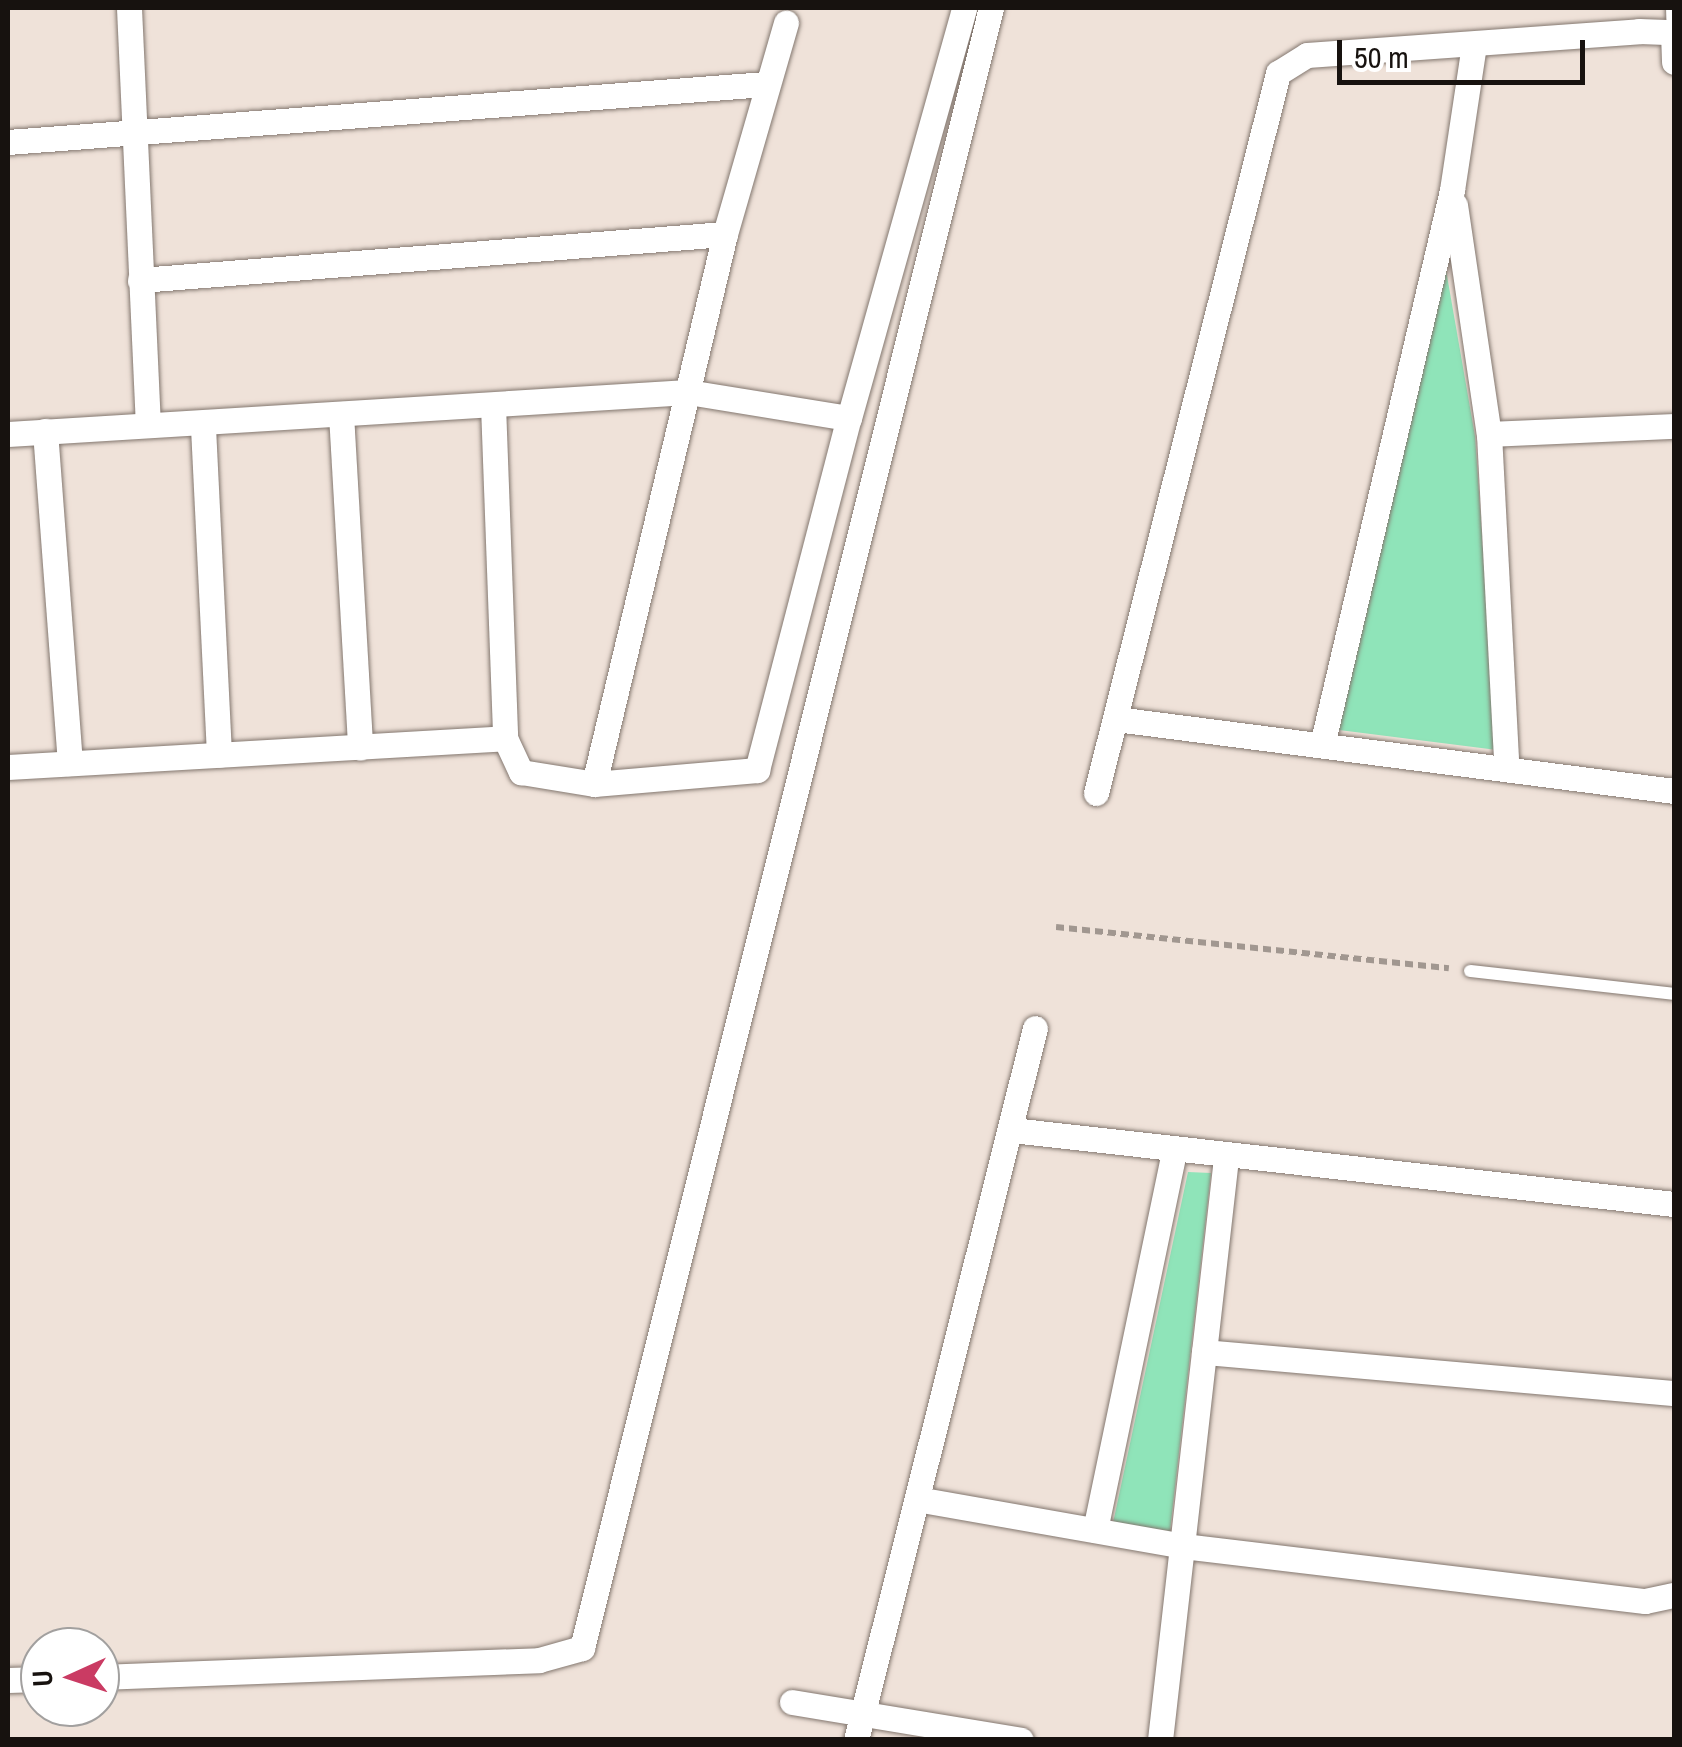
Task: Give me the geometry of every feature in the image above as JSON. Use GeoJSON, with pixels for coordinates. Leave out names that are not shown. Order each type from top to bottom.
{"type":"FeatureCollection","features":[{"type":"Feature","properties":{"kind":"street"},"geometry":{"type":"LineString","coordinates":[[129,8],[148,422]]}},
{"type":"Feature","properties":{"kind":"street"},"geometry":{"type":"LineString","coordinates":[[492,405],[504,738],[520,772],[594,784],[757,770],[964,8]]}},
{"type":"Feature","properties":{"kind":"street"},"geometry":{"type":"LineString","coordinates":[[120,1677],[538,1660],[582,1648],[991,8]]}},
{"type":"Feature","properties":{"kind":"street"},"geometry":{"type":"LineString","coordinates":[[1096,793],[1278,73],[1307,55],[1474,45],[1672,20],[1674,62]]}},
{"type":"Feature","properties":{"kind":"street"},"geometry":{"type":"LineString","coordinates":[[594,784],[725,234],[765,84],[786,24]]}},
{"type":"Feature","properties":{"kind":"street"},"geometry":{"type":"LineString","coordinates":[[1324,741],[1452,190],[1474,45]]}},
{"type":"Feature","properties":{"kind":"street"},"geometry":{"type":"LineString","coordinates":[[8,142],[765,84]]}},
{"type":"Feature","properties":{"kind":"street"},"geometry":{"type":"LineString","coordinates":[[1452,190],[1489,434],[1506,762]]}},
{"type":"Feature","properties":{"kind":"street"},"geometry":{"type":"LineString","coordinates":[[140,280],[725,234]]}},
{"type":"Feature","properties":{"kind":"street"},"geometry":{"type":"LineString","coordinates":[[8,434],[148,422],[203,427],[341,414],[688,392],[850,418]]}},
{"type":"Feature","properties":{"kind":"street"},"geometry":{"type":"LineString","coordinates":[[341,414],[360,748]]}},
{"type":"Feature","properties":{"kind":"street"},"geometry":{"type":"LineString","coordinates":[[1489,434],[1674,426]]}},
{"type":"Feature","properties":{"kind":"street"},"geometry":{"type":"LineString","coordinates":[[203,427],[219,755]]}},
{"type":"Feature","properties":{"kind":"street"},"geometry":{"type":"LineString","coordinates":[[45,431],[70,763]]}},
{"type":"Feature","properties":{"kind":"street"},"geometry":{"type":"LineString","coordinates":[[1116,720],[1506,762],[1674,790]]}},
{"type":"Feature","properties":{"kind":"street"},"geometry":{"type":"LineString","coordinates":[[8,767],[504,738]]}},
{"type":"Feature","properties":{"kind":"street"},"geometry":{"type":"LineString","coordinates":[[856,1740],[1035,1028]]}},
{"type":"Feature","properties":{"kind":"street"},"geometry":{"type":"LineString","coordinates":[[1012,1130],[1226,1158],[1674,1204]]}},
{"type":"Feature","properties":{"kind":"street"},"geometry":{"type":"LineString","coordinates":[[1095,1530],[1174,1151]]}},
{"type":"Feature","properties":{"kind":"street"},"geometry":{"type":"LineString","coordinates":[[1160,1740],[1226,1158]]}},
{"type":"Feature","properties":{"kind":"street"},"geometry":{"type":"LineString","coordinates":[[1204,1352],[1674,1393]]}},
{"type":"Feature","properties":{"kind":"street"},"geometry":{"type":"LineString","coordinates":[[917,1499],[1182,1546],[1645,1601],[1674,1595]]}},
{"type":"Feature","properties":{"kind":"street"},"geometry":{"type":"LineString","coordinates":[[792,1702],[1021,1740]]}},
{"type":"Feature","properties":{"kind":"lane"},"geometry":{"type":"LineString","coordinates":[[1470,970],[1674,994]]}},
{"type":"Feature","properties":{"kind":"path"},"geometry":{"type":"LineString","coordinates":[[1056,927],[1470,970]]}},
{"type":"Feature","properties":{"kind":"green space"},"geometry":{"type":"Polygon","coordinates":[[[1446,270],[1475,436],[1497,750],[1339,730],[1446,270]]]}},
{"type":"Feature","properties":{"kind":"green space"},"geometry":{"type":"Polygon","coordinates":[[[1188,1172],[1211,1173],[1170,1531],[1113,1523],[1188,1172]]]}}]}
